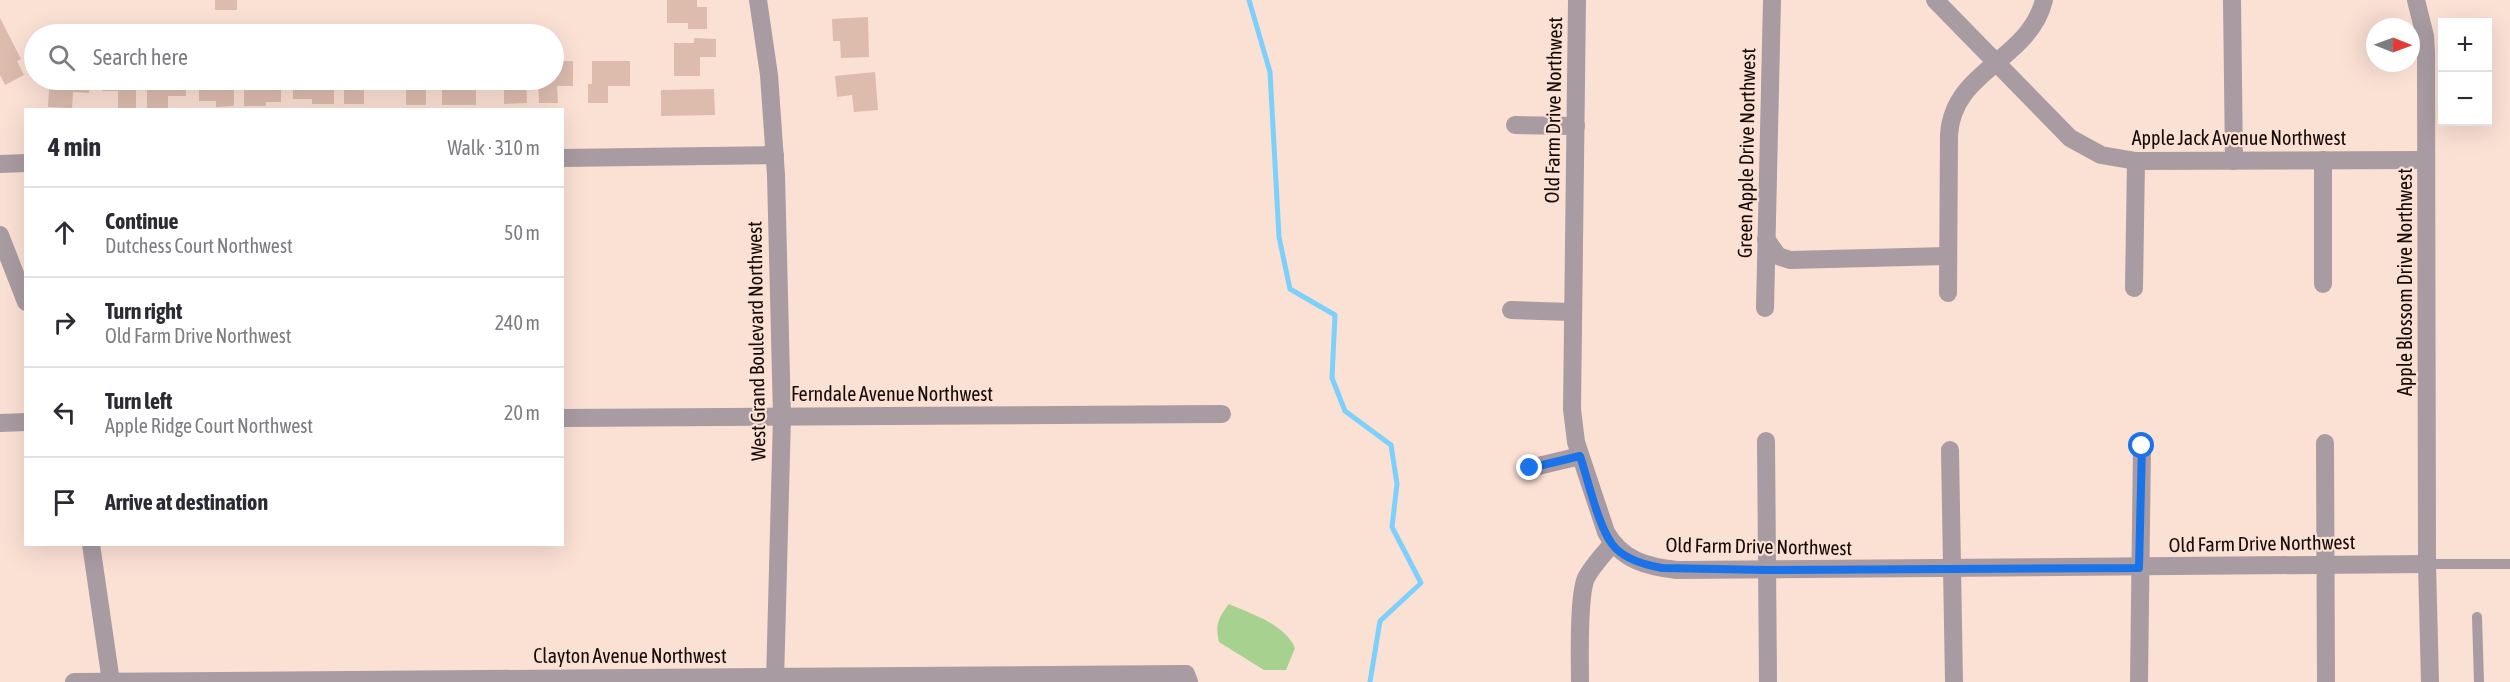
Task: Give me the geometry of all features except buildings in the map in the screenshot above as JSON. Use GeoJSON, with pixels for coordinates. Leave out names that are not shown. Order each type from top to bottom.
{"type":"FeatureCollection","features":[{"type":"Feature","properties":{"kind":"street","name":"West Grand Boulevard Northwest"},"geometry":{"type":"LineString","coordinates":[[758,0],[770,75],[776,155],[782,416],[775,679]]}},
{"type":"Feature","properties":{"kind":"street","name":"Old Farm Drive Northwest"},"geometry":{"type":"LineString","coordinates":[[1577,0],[1572,410],[1580,456],[1606,532],[1612,544],[1630,558],[1662,568],[1767,570],[2427,564]]}},
{"type":"Feature","properties":{"kind":"street","name":"Green Apple Drive Northwest"},"geometry":{"type":"LineString","coordinates":[[1765,308],[1772,0]]}},
{"type":"Feature","properties":{"kind":"street","name":"Apple Jack Avenue Northwest"},"geometry":{"type":"LineString","coordinates":[[1935,0],[2070,138],[2101,154],[2136,161],[2426,160]]}},
{"type":"Feature","properties":{"kind":"street"},"geometry":{"type":"LineString","coordinates":[[1948,293],[1949,135],[1952,113],[1960,96],[2018,44],[2032,28],[2044,0]]}},
{"type":"Feature","properties":{"kind":"street"},"geometry":{"type":"LineString","coordinates":[[2232,0],[2235,161]]}},
{"type":"Feature","properties":{"kind":"street","name":"Apple Blossom Drive Northwest"},"geometry":{"type":"LineString","coordinates":[[2416,0],[2425,36],[2427,564],[2430,682]]}},
{"type":"Feature","properties":{"kind":"street"},"geometry":{"type":"LineString","coordinates":[[1515,125],[1576,126]]}},
{"type":"Feature","properties":{"kind":"street"},"geometry":{"type":"LineString","coordinates":[[564,158],[776,155]]}},
{"type":"Feature","properties":{"kind":"street"},"geometry":{"type":"LineString","coordinates":[[2323,160],[2324,284]]}},
{"type":"Feature","properties":{"kind":"street"},"geometry":{"type":"LineString","coordinates":[[2134,288],[2136,161]]}},
{"type":"Feature","properties":{"kind":"street"},"geometry":{"type":"LineString","coordinates":[[0,164],[24,163]]}},
{"type":"Feature","properties":{"kind":"street"},"geometry":{"type":"LineString","coordinates":[[0,235],[24,297]]}},
{"type":"Feature","properties":{"kind":"street"},"geometry":{"type":"LineString","coordinates":[[1766,239],[1778,256],[1790,260],[1947,256]]}},
{"type":"Feature","properties":{"kind":"street"},"geometry":{"type":"LineString","coordinates":[[1511,310],[1572,312]]}},
{"type":"Feature","properties":{"kind":"street","name":"Ferndale Avenue Northwest"},"geometry":{"type":"LineString","coordinates":[[564,418],[1222,414]]}},
{"type":"Feature","properties":{"kind":"street"},"geometry":{"type":"LineString","coordinates":[[0,423],[24,422]]}},
{"type":"Feature","properties":{"kind":"street"},"geometry":{"type":"LineString","coordinates":[[1766,441],[1768,682]]}},
{"type":"Feature","properties":{"kind":"street"},"geometry":{"type":"LineString","coordinates":[[2325,443],[2326,682]]}},
{"type":"Feature","properties":{"kind":"street"},"geometry":{"type":"LineString","coordinates":[[2139,682],[2142,446]]}},
{"type":"Feature","properties":{"kind":"street"},"geometry":{"type":"LineString","coordinates":[[1950,450],[1954,682]]}},
{"type":"Feature","properties":{"kind":"street"},"geometry":{"type":"LineString","coordinates":[[1530,468],[1580,456]]}},
{"type":"Feature","properties":{"kind":"street"},"geometry":{"type":"LineString","coordinates":[[1580,682],[1585,580],[1595,563],[1612,544]]}},
{"type":"Feature","properties":{"kind":"street"},"geometry":{"type":"LineString","coordinates":[[91,546],[111,682]]}},
{"type":"Feature","properties":{"kind":"street","name":"Clayton Avenue Northwest"},"geometry":{"type":"LineString","coordinates":[[74,682],[1188,678]]}},
{"type":"Feature","properties":{"kind":"lane"},"geometry":{"type":"LineString","coordinates":[[2427,564],[2510,564]]}},
{"type":"Feature","properties":{"kind":"lane"},"geometry":{"type":"LineString","coordinates":[[2478,617],[2479,682]]}},
{"type":"Feature","properties":{"kind":"green space"},"geometry":{"type":"Polygon","coordinates":[[[1229,604],[1284,632],[1295,648],[1286,670],[1264,670],[1219,642],[1218,622],[1229,604]]]}},
{"type":"Feature","properties":{"kind":"waterway"},"geometry":{"type":"LineString","coordinates":[[1249,0],[1270,72],[1279,237],[1290,289],[1335,315],[1332,378],[1345,411],[1391,445],[1397,484],[1392,527],[1421,583],[1380,621],[1370,682]]}},
{"type":"Feature","properties":{"kind":"route"},"geometry":{"type":"LineString","coordinates":[[1530,468],[1580,456],[1612,544],[1630,558],[1662,568],[1767,570],[2139,568],[2142,446]]}}]}
